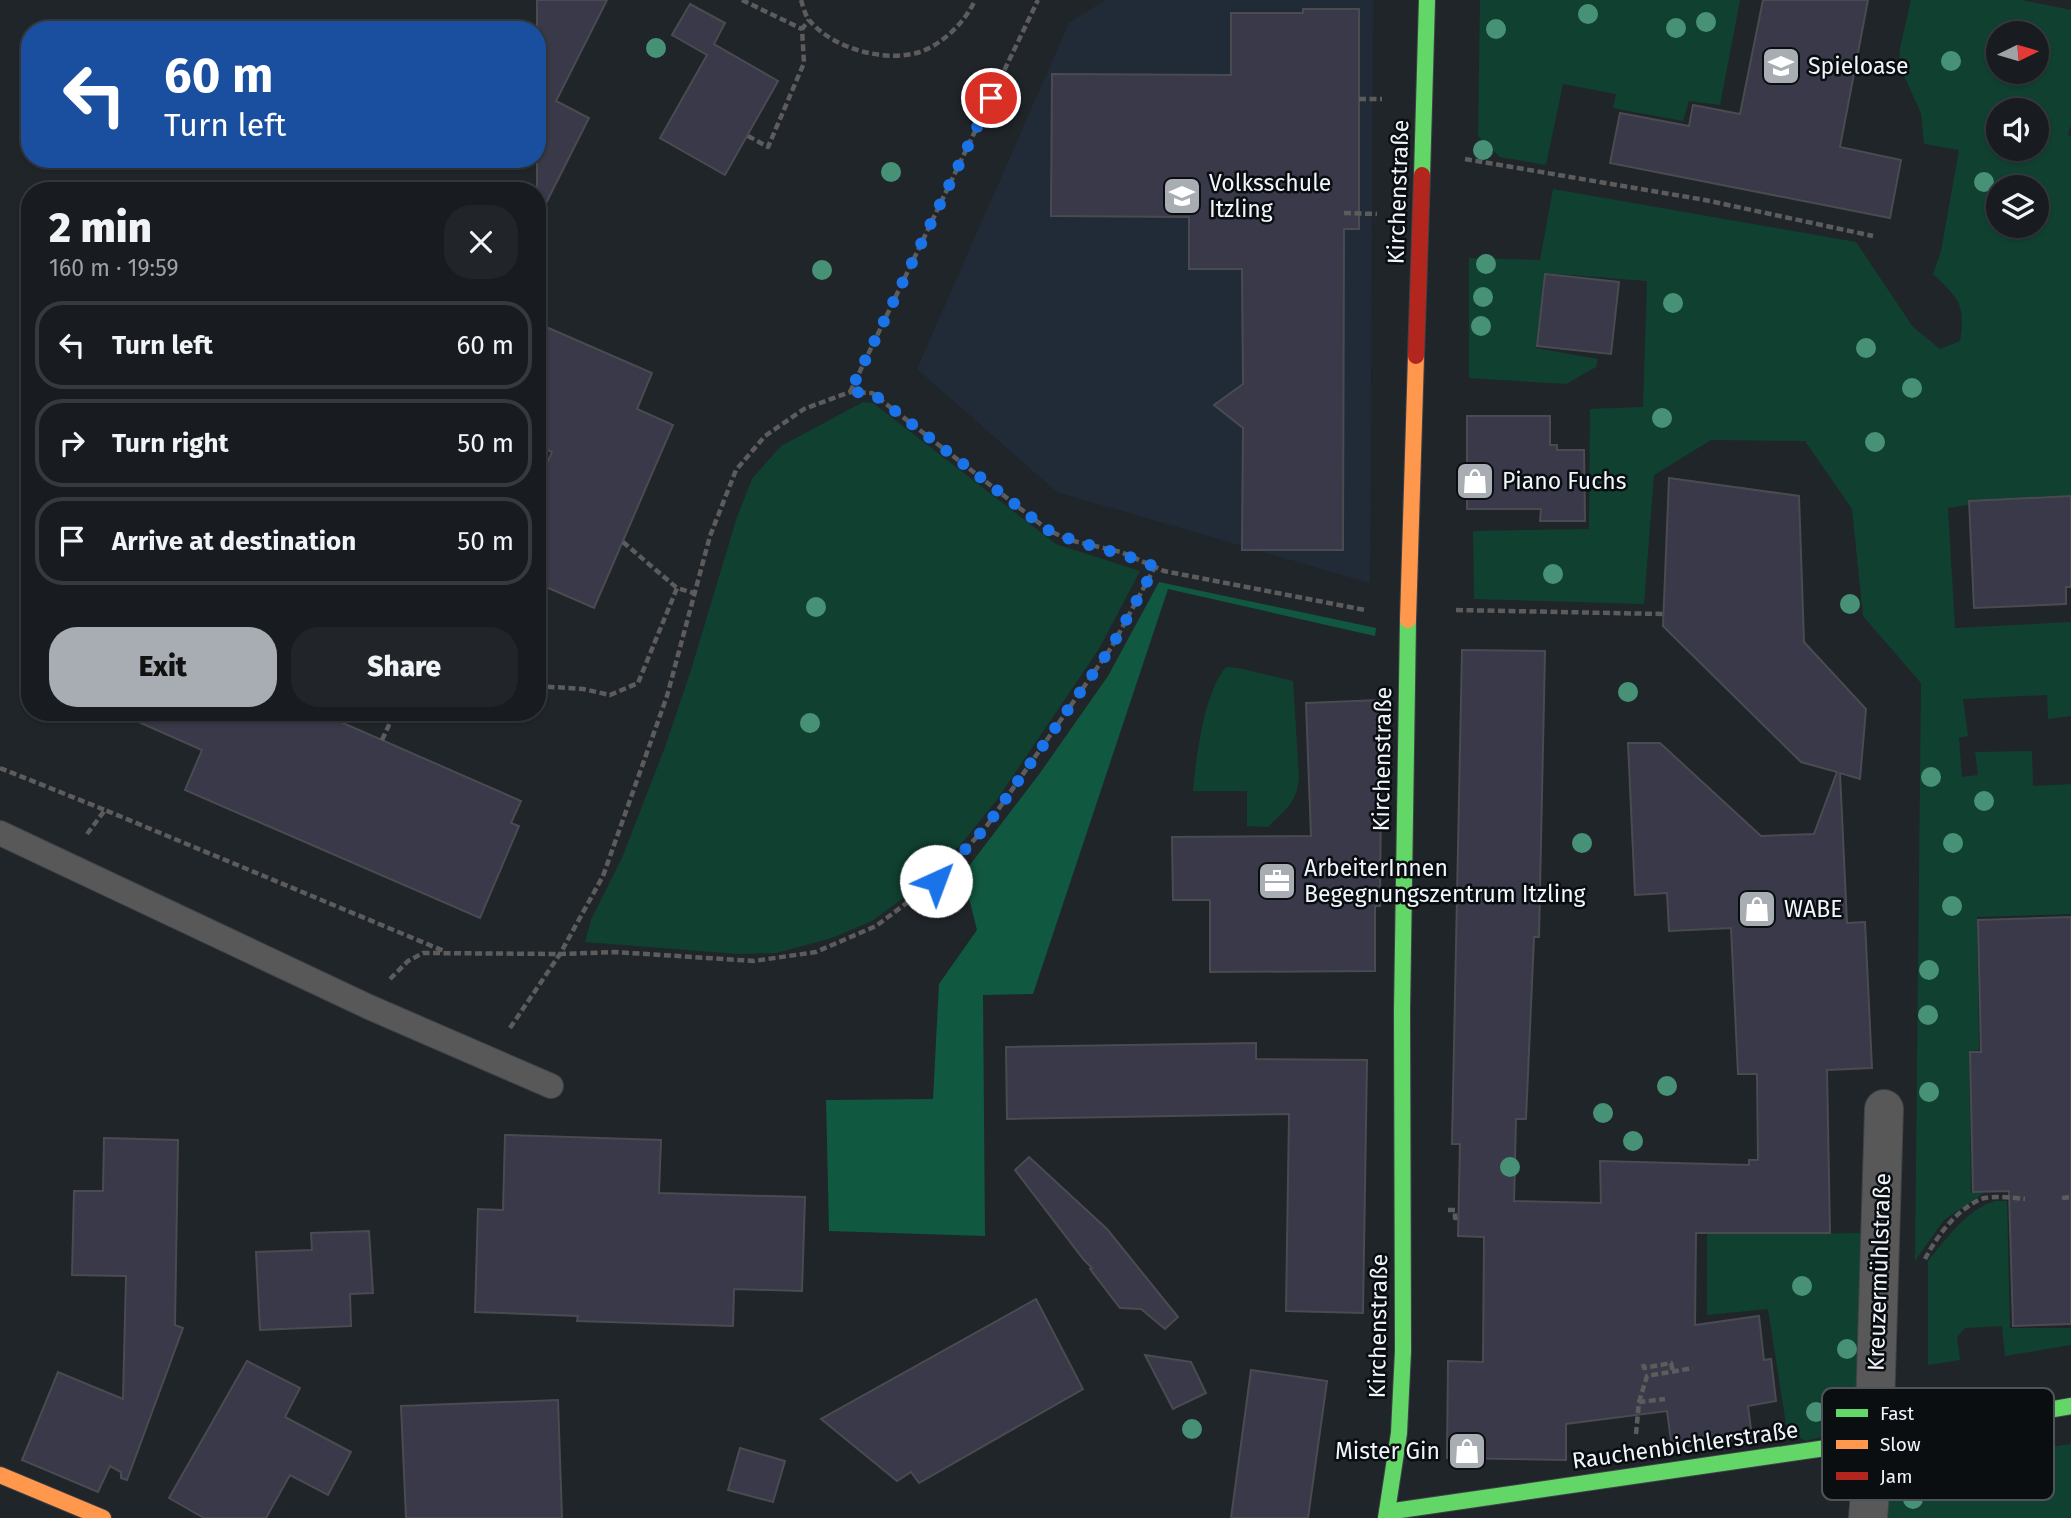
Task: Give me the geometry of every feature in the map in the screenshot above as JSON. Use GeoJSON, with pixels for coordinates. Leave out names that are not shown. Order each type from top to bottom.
{"type":"FeatureCollection","features":[{"type":"Feature","properties":{"kind":"street","name":"Kirchenstraße"},"geometry":{"type":"LineString","coordinates":[[1387,1515],[1398,1433],[1403,1352],[1402,1011],[1406,677],[1427,0]]}},
{"type":"Feature","properties":{"kind":"street","name":"Kreuzermühlstraße"},"geometry":{"type":"LineString","coordinates":[[1876,1388],[1884,1110]]}},
{"type":"Feature","properties":{"kind":"street","name":"Rauchenbichlerstraße"},"geometry":{"type":"LineString","coordinates":[[1387,1515],[1822,1449]]}},
{"type":"Feature","properties":{"kind":"street"},"geometry":{"type":"LineString","coordinates":[[0,1475],[103,1518]]}},
{"type":"Feature","properties":{"kind":"street","name":"Kreuzermühlstraße"},"geometry":{"type":"LineString","coordinates":[[1868,1518],[1869,1500]]}},
{"type":"Feature","properties":{"kind":"lane"},"geometry":{"type":"LineString","coordinates":[[0,833],[369,1007],[551,1086]]}},
{"type":"Feature","properties":{"kind":"path"},"geometry":{"type":"LineString","coordinates":[[742,0],[802,29]]}},
{"type":"Feature","properties":{"kind":"path"},"geometry":{"type":"LineString","coordinates":[[801,0],[809,20],[842,46],[881,56],[920,52],[946,37],[970,12],[975,0]]}},
{"type":"Feature","properties":{"kind":"path"},"geometry":{"type":"LineString","coordinates":[[850,392],[1038,0]]}},
{"type":"Feature","properties":{"kind":"path"},"geometry":{"type":"LineString","coordinates":[[748,136],[768,147],[804,63],[802,29],[809,20]]}},
{"type":"Feature","properties":{"kind":"path"},"geometry":{"type":"LineString","coordinates":[[1359,99],[1394,99]]}},
{"type":"Feature","properties":{"kind":"path"},"geometry":{"type":"LineString","coordinates":[[1465,159],[1705,200],[1873,236]]}},
{"type":"Feature","properties":{"kind":"path"},"geometry":{"type":"LineString","coordinates":[[1344,213],[1382,214]]}},
{"type":"Feature","properties":{"kind":"path"},"geometry":{"type":"LineString","coordinates":[[489,1058],[561,954],[603,876],[667,696],[710,536],[736,470],[765,436],[804,409],[850,392],[872,393],[1048,530],[1069,540],[1121,552],[1164,571],[1377,612]]}},
{"type":"Feature","properties":{"kind":"path"},"geometry":{"type":"LineString","coordinates":[[623,542],[677,588],[694,593]]}},
{"type":"Feature","properties":{"kind":"path"},"geometry":{"type":"LineString","coordinates":[[369,1007],[375,993],[408,961],[423,953],[615,952],[754,961],[816,952],[876,926],[936,881],[986,827],[1111,648],[1155,567]]}},
{"type":"Feature","properties":{"kind":"path"},"geometry":{"type":"LineString","coordinates":[[546,686],[610,695],[638,683],[677,588]]}},
{"type":"Feature","properties":{"kind":"path"},"geometry":{"type":"LineString","coordinates":[[1456,610],[1663,614]]}},
{"type":"Feature","properties":{"kind":"path"},"geometry":{"type":"LineString","coordinates":[[382,740],[391,721]]}},
{"type":"Feature","properties":{"kind":"path"},"geometry":{"type":"LineString","coordinates":[[0,768],[448,952]]}},
{"type":"Feature","properties":{"kind":"path"},"geometry":{"type":"LineString","coordinates":[[65,862],[105,810]]}},
{"type":"Feature","properties":{"kind":"path"},"geometry":{"type":"LineString","coordinates":[[2062,1198],[2071,1197]]}},
{"type":"Feature","properties":{"kind":"path"},"geometry":{"type":"LineString","coordinates":[[1923,1262],[1952,1219],[1982,1199],[2025,1199]]}},
{"type":"Feature","properties":{"kind":"path"},"geometry":{"type":"LineString","coordinates":[[1448,1210],[1455,1210],[1455,1218],[1458,1219]]}},
{"type":"Feature","properties":{"kind":"path"},"geometry":{"type":"LineString","coordinates":[[1643,1364],[1644,1368],[1671,1363],[1673,1371]]}},
{"type":"Feature","properties":{"kind":"path"},"geometry":{"type":"LineString","coordinates":[[1639,1402],[1647,1376],[1693,1368]]}},
{"type":"Feature","properties":{"kind":"shaded area","name":"Volksschule Itzling"},"geometry":{"type":"Polygon","coordinates":[[[1105,0],[1373,0],[1370,583],[1057,492],[917,369],[1069,23],[1105,0]]]}},
{"type":"Feature","properties":{"kind":"green space"},"geometry":{"type":"Polygon","coordinates":[[[1480,0],[1740,0],[1720,105],[1689,101],[1683,121],[1613,108],[1616,94],[1563,84],[1546,165],[1500,157],[1478,136],[1480,0]]]}},
{"type":"Feature","properties":{"kind":"green space"},"geometry":{"type":"Polygon","coordinates":[[[1911,0],[2022,0],[2071,10],[2071,124],[2068,135],[2071,136],[2071,495],[1968,500],[1968,505],[1948,508],[1955,628],[2071,622],[2071,716],[2048,719],[2047,695],[1963,699],[1968,736],[1959,738],[1962,777],[1978,775],[1975,752],[2032,751],[2033,786],[2071,784],[2071,914],[1977,917],[1979,1050],[1969,1051],[1971,1193],[1984,1193],[1944,1220],[1915,1261],[1921,683],[1863,616],[1852,509],[1805,441],[1711,440],[1654,475],[1644,604],[1474,599],[1473,531],[1589,529],[1590,409],[1643,407],[1647,281],[1544,273],[1536,348],[1598,359],[1596,367],[1566,384],[1469,378],[1469,258],[1540,260],[1553,189],[1856,242],[1913,327],[1940,349],[1960,341],[1961,310],[1955,296],[1933,274],[1941,251],[1959,150],[1924,144],[1921,113],[1899,65],[1900,48],[1911,0]]]}},
{"type":"Feature","properties":{"kind":"green space"},"geometry":{"type":"Polygon","coordinates":[[[863,402],[873,403],[1056,544],[1140,571],[1099,649],[996,801],[962,843],[917,888],[872,921],[832,938],[776,953],[739,954],[585,942],[591,920],[622,858],[665,747],[737,517],[752,479],[781,446],[863,402]]]}},
{"type":"Feature","properties":{"kind":"green space"},"geometry":{"type":"Polygon","coordinates":[[[1159,582],[1376,628],[1375,636],[1168,589],[1033,994],[983,995],[985,1236],[829,1231],[826,1100],[933,1099],[939,984],[977,930],[963,874],[1040,773],[1108,676],[1159,582]]]}},
{"type":"Feature","properties":{"kind":"green space"},"geometry":{"type":"Polygon","coordinates":[[[1226,667],[1293,681],[1298,787],[1289,805],[1268,827],[1247,826],[1247,791],[1193,791],[1207,709],[1218,678],[1226,667]]]}},
{"type":"Feature","properties":{"kind":"green space"},"geometry":{"type":"Polygon","coordinates":[[[1757,1193],[1757,1234],[1871,1233],[1860,1388],[1822,1388],[1822,1437],[1806,1441],[1787,1431],[1768,1309],[1707,1315],[1707,1227],[1757,1193]]]}},
{"type":"Feature","properties":{"kind":"green space"},"geometry":{"type":"Polygon","coordinates":[[[1995,1201],[2007,1201],[2010,1328],[2071,1328],[2071,1345],[2005,1356],[2002,1326],[1965,1328],[1957,1337],[1960,1360],[1928,1365],[1928,1261],[1966,1218],[1995,1201]]]}},
{"type":"Feature","properties":{"kind":"green space"},"geometry":{"type":"Polygon","coordinates":[[[2071,1444],[2071,1518],[1885,1518],[1889,1500],[2054,1500],[2054,1447],[2071,1444]]]}},
{"type":"Feature","properties":{"kind":"building"},"geometry":{"type":"Polygon","coordinates":[[[537,0],[607,0],[556,101],[589,118],[546,203],[546,182],[537,182],[537,168],[546,168],[546,21],[537,21],[537,0]]]}},
{"type":"Feature","properties":{"kind":"building"},"geometry":{"type":"Polygon","coordinates":[[[1763,0],[1868,0],[1840,147],[1901,160],[1890,218],[1610,163],[1620,113],[1689,126],[1693,105],[1740,114],[1763,0]]]}},
{"type":"Feature","properties":{"kind":"building"},"geometry":{"type":"Polygon","coordinates":[[[690,4],[725,23],[714,44],[778,81],[725,175],[660,138],[707,55],[672,35],[690,4]]]}},
{"type":"Feature","properties":{"kind":"building"},"geometry":{"type":"Polygon","coordinates":[[[1303,9],[1359,9],[1359,229],[1344,229],[1343,550],[1242,550],[1243,428],[1214,405],[1243,384],[1242,269],[1189,269],[1189,217],[1051,216],[1052,74],[1231,75],[1231,13],[1303,13],[1303,9]]]}},
{"type":"Feature","properties":{"kind":"building"},"geometry":{"type":"Polygon","coordinates":[[[1545,274],[1619,282],[1611,354],[1537,346],[1545,274]]]}},
{"type":"Feature","properties":{"kind":"building"},"geometry":{"type":"Polygon","coordinates":[[[546,327],[652,373],[637,409],[673,425],[594,608],[546,587],[546,466],[552,452],[546,449],[546,327]]]}},
{"type":"Feature","properties":{"kind":"building"},"geometry":{"type":"Polygon","coordinates":[[[1467,416],[1550,416],[1550,445],[1557,445],[1557,450],[1584,450],[1585,521],[1540,521],[1541,509],[1467,509],[1467,416]]]}},
{"type":"Feature","properties":{"kind":"building"},"geometry":{"type":"Polygon","coordinates":[[[1669,478],[1799,496],[1804,642],[1866,709],[1860,779],[1840,773],[1847,923],[1865,922],[1872,1068],[1827,1070],[1830,1233],[1696,1233],[1695,1325],[1759,1316],[1764,1360],[1771,1359],[1776,1401],[1748,1406],[1752,1437],[1672,1448],[1667,1411],[1566,1424],[1566,1460],[1447,1458],[1448,1361],[1483,1362],[1484,1237],[1458,1236],[1460,1144],[1452,1144],[1462,650],[1545,651],[1539,937],[1534,937],[1526,1119],[1516,1119],[1514,1201],[1601,1203],[1600,1161],[1749,1165],[1749,1160],[1758,1160],[1757,1074],[1738,1074],[1731,928],[1669,931],[1667,893],[1635,895],[1628,743],[1660,743],[1761,836],[1814,834],[1837,772],[1801,762],[1663,626],[1669,478]]]}},
{"type":"Feature","properties":{"kind":"building"},"geometry":{"type":"Polygon","coordinates":[[[2071,496],[2071,587],[2066,587],[2066,604],[1974,608],[1969,501],[2071,496]]]}},
{"type":"Feature","properties":{"kind":"building","name":"ArbeiterInnen Begegnungszentrum Itzling"},"geometry":{"type":"Polygon","coordinates":[[[1379,700],[1380,906],[1375,906],[1375,971],[1210,972],[1210,900],[1173,900],[1172,837],[1311,836],[1306,703],[1379,700]]]}},
{"type":"Feature","properties":{"kind":"building"},"geometry":{"type":"Polygon","coordinates":[[[136,721],[339,721],[521,801],[511,823],[519,826],[480,918],[185,790],[202,750],[136,721]]]}},
{"type":"Feature","properties":{"kind":"building"},"geometry":{"type":"Polygon","coordinates":[[[2071,917],[2071,1324],[2013,1326],[2009,1191],[1973,1192],[1970,1052],[1981,1052],[1978,920],[2071,917]]]}},
{"type":"Feature","properties":{"kind":"building"},"geometry":{"type":"Polygon","coordinates":[[[1256,1043],[1256,1059],[1367,1060],[1363,1313],[1286,1311],[1289,1114],[1007,1119],[1006,1047],[1256,1043]]]}},
{"type":"Feature","properties":{"kind":"building"},"geometry":{"type":"Polygon","coordinates":[[[505,1135],[661,1140],[659,1193],[805,1197],[802,1291],[734,1289],[733,1326],[577,1321],[578,1316],[475,1312],[478,1209],[503,1210],[505,1135]]]}},
{"type":"Feature","properties":{"kind":"building"},"geometry":{"type":"Polygon","coordinates":[[[104,1138],[178,1140],[175,1325],[183,1328],[127,1480],[121,1478],[121,1472],[110,1466],[98,1492],[22,1460],[58,1372],[123,1399],[126,1276],[72,1275],[74,1191],[103,1191],[104,1138]]]}},
{"type":"Feature","properties":{"kind":"building"},"geometry":{"type":"Polygon","coordinates":[[[1029,1157],[1107,1229],[1178,1317],[1165,1329],[1141,1309],[1120,1308],[1015,1170],[1029,1157]]]}},
{"type":"Feature","properties":{"kind":"building"},"geometry":{"type":"Polygon","coordinates":[[[369,1231],[373,1293],[350,1294],[351,1326],[260,1330],[256,1252],[312,1250],[311,1233],[369,1231]]]}},
{"type":"Feature","properties":{"kind":"building"},"geometry":{"type":"Polygon","coordinates":[[[1036,1299],[1083,1389],[919,1483],[911,1472],[897,1481],[821,1419],[1036,1299]]]}},
{"type":"Feature","properties":{"kind":"building"},"geometry":{"type":"Polygon","coordinates":[[[1145,1355],[1191,1362],[1206,1393],[1173,1409],[1145,1355]]]}},
{"type":"Feature","properties":{"kind":"building"},"geometry":{"type":"Polygon","coordinates":[[[247,1361],[300,1388],[285,1417],[351,1452],[328,1495],[290,1475],[266,1518],[204,1518],[169,1498],[247,1361]]]}},
{"type":"Feature","properties":{"kind":"building"},"geometry":{"type":"Polygon","coordinates":[[[1251,1370],[1327,1381],[1308,1518],[1231,1518],[1251,1370]]]}},
{"type":"Feature","properties":{"kind":"building"},"geometry":{"type":"Polygon","coordinates":[[[558,1400],[562,1518],[406,1518],[401,1406],[558,1400]]]}},
{"type":"Feature","properties":{"kind":"building"},"geometry":{"type":"Polygon","coordinates":[[[740,1448],[785,1461],[773,1502],[728,1490],[740,1448]]]}},
{"type":"Feature","properties":{"kind":"traffic: fast"},"geometry":{"type":"LineString","coordinates":[[1422,175],[1427,0]]}},
{"type":"Feature","properties":{"kind":"traffic: fast"},"geometry":{"type":"LineString","coordinates":[[1386,1518],[1399,1433],[1403,1351],[1402,1011],[1408,620]]}},
{"type":"Feature","properties":{"kind":"traffic: fast"},"geometry":{"type":"LineString","coordinates":[[2054,1409],[2071,1406]]}},
{"type":"Feature","properties":{"kind":"traffic: fast"},"geometry":{"type":"LineString","coordinates":[[1387,1512],[1822,1449]]}},
{"type":"Feature","properties":{"kind":"traffic: slow"},"geometry":{"type":"LineString","coordinates":[[1408,620],[1416,356]]}},
{"type":"Feature","properties":{"kind":"traffic: slow"},"geometry":{"type":"LineString","coordinates":[[0,1475],[103,1518]]}},
{"type":"Feature","properties":{"kind":"traffic: jam"},"geometry":{"type":"LineString","coordinates":[[1416,356],[1422,175]]}},
{"type":"Feature","properties":{"kind":"place","name":"Spieloase"},"geometry":{"type":"Point","coordinates":[1781,66]}},
{"type":"Feature","properties":{"kind":"place","name":"Volksschule Itzling"},"geometry":{"type":"Point","coordinates":[1182,196]}},
{"type":"Feature","properties":{"kind":"place","name":"Piano Fuchs"},"geometry":{"type":"Point","coordinates":[1475,481]}},
{"type":"Feature","properties":{"kind":"place","name":"ArbeiterInnen Begegnungszentrum Itzling"},"geometry":{"type":"Point","coordinates":[1277,881]}},
{"type":"Feature","properties":{"kind":"place","name":"WABE"},"geometry":{"type":"Point","coordinates":[1757,909]}},
{"type":"Feature","properties":{"kind":"place","name":"Mister Gin"},"geometry":{"type":"Point","coordinates":[1467,1451]}},
{"type":"Feature","properties":{"kind":"route"},"geometry":{"type":"LineString","coordinates":[[936,881],[986,827],[1111,648],[1155,567],[1121,552],[1069,540],[1048,530],[872,393],[850,392],[991,98]]}}]}
